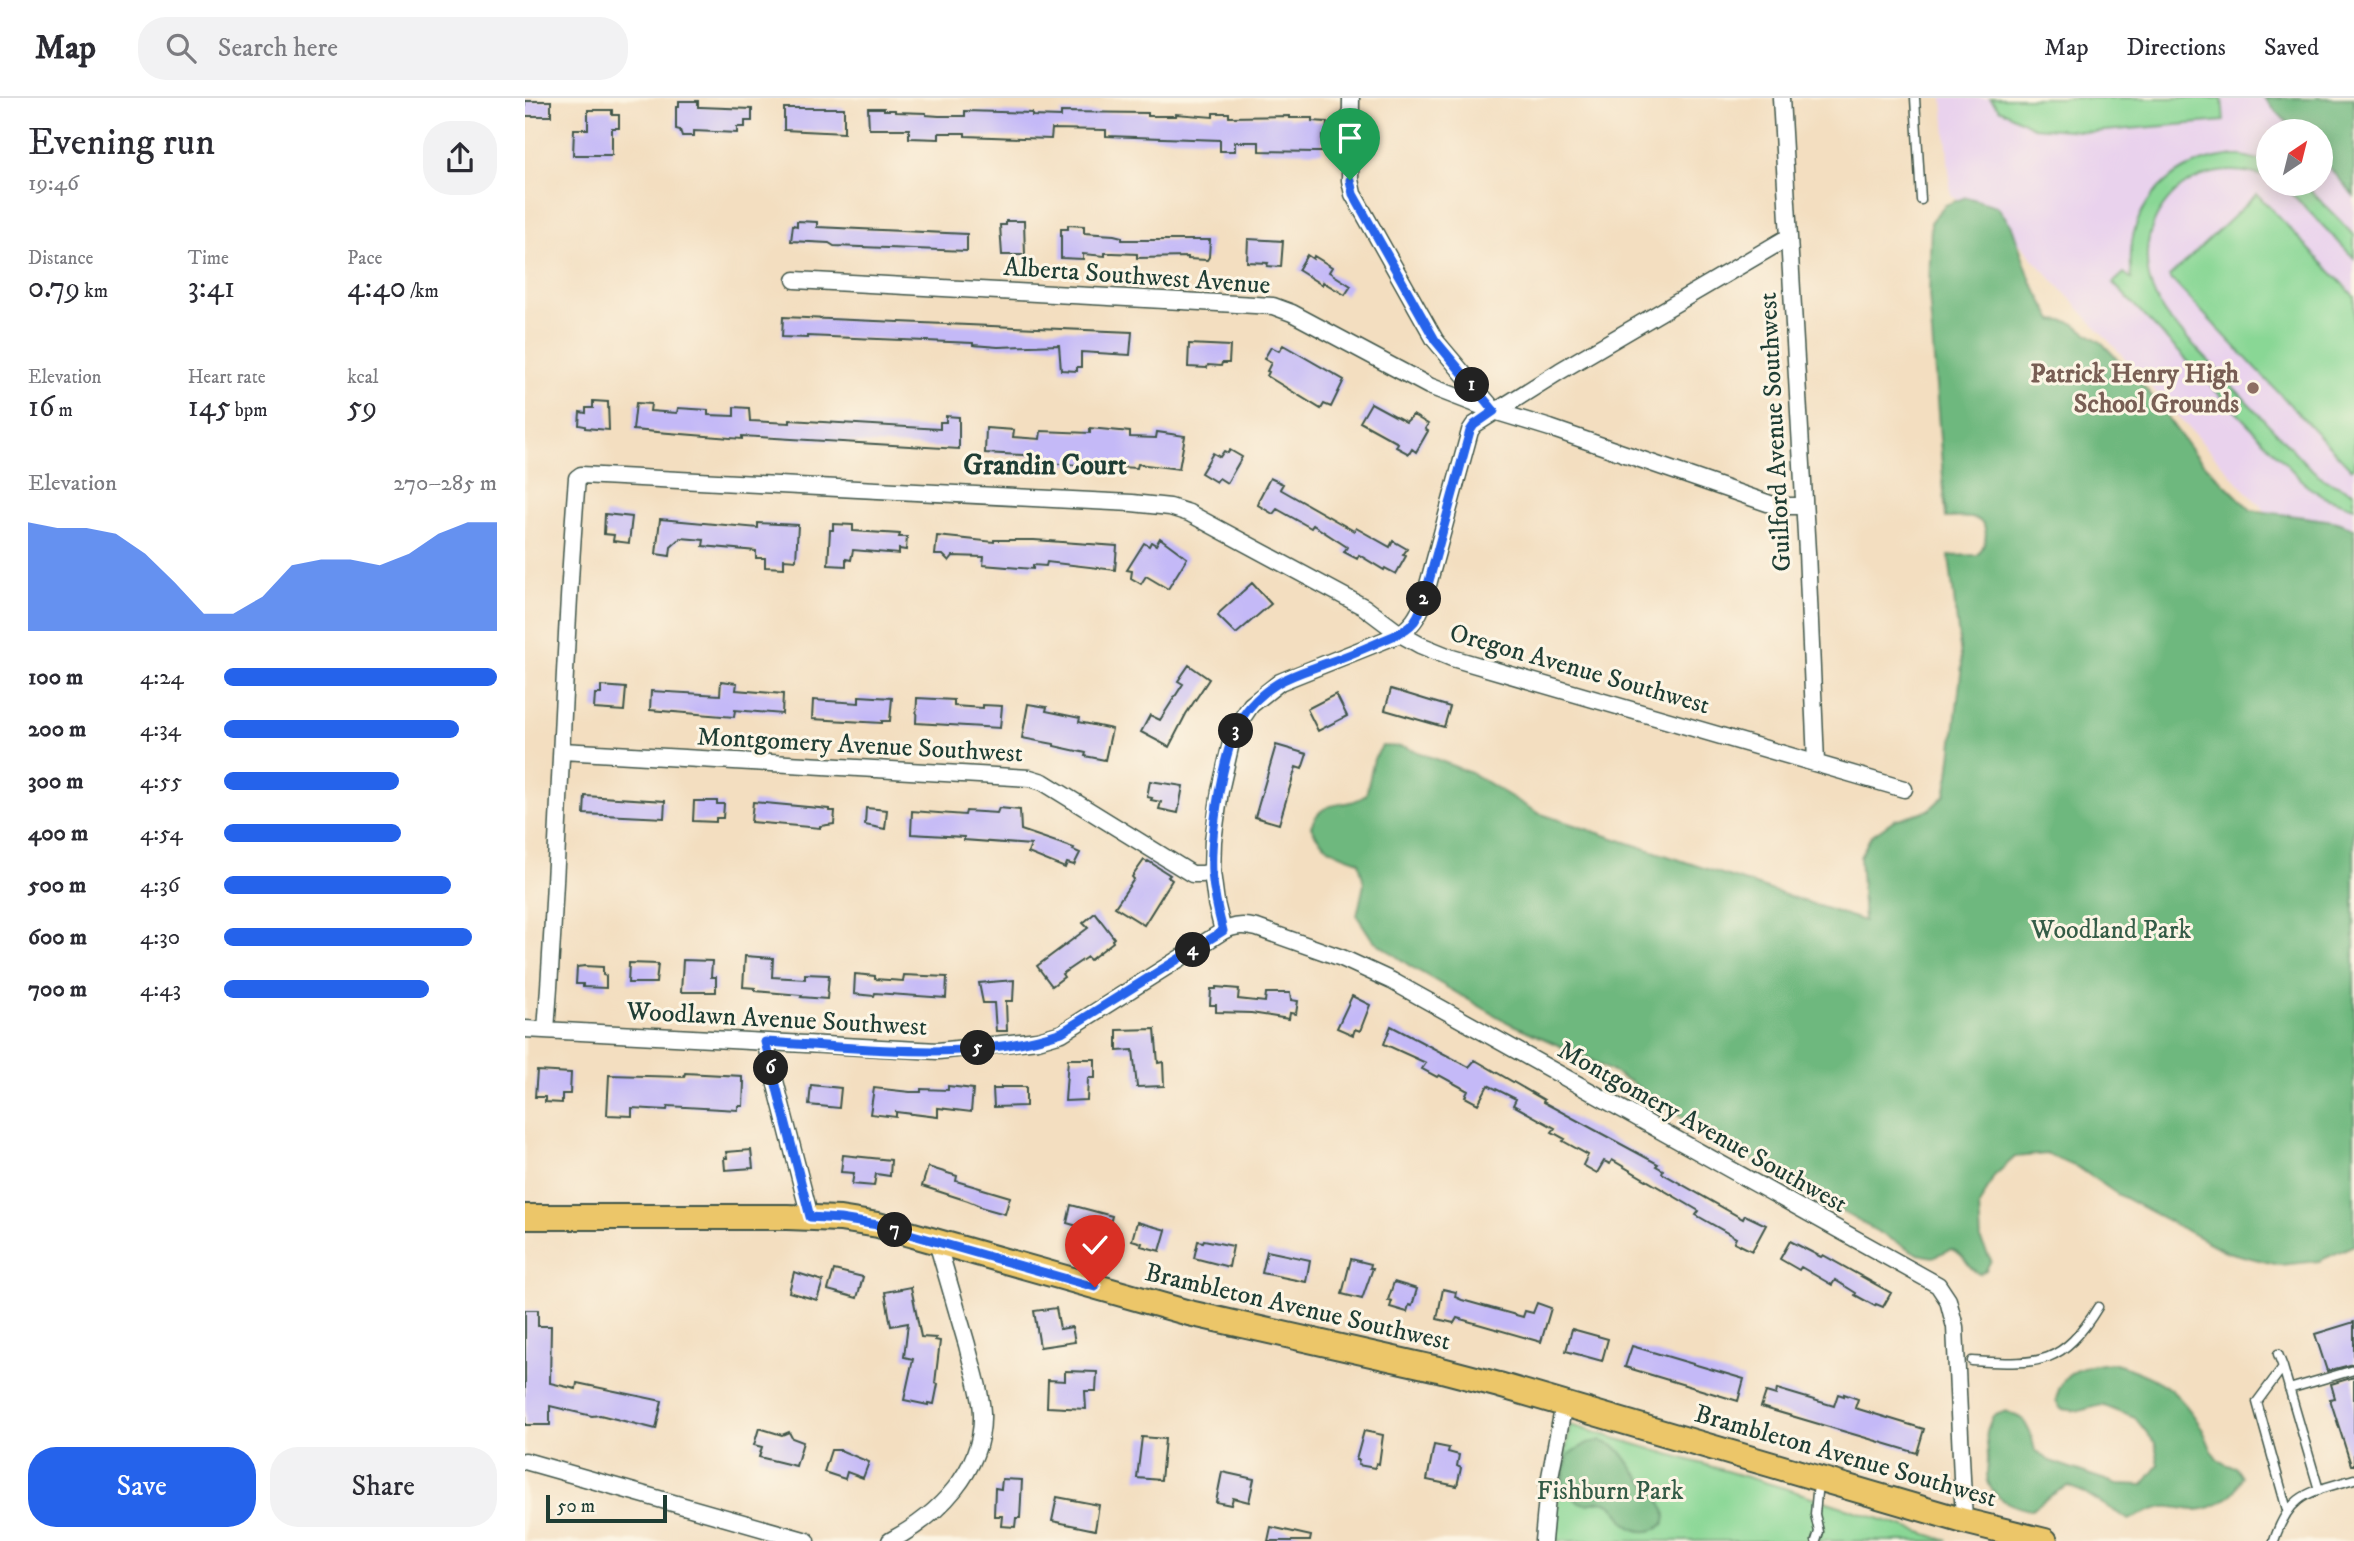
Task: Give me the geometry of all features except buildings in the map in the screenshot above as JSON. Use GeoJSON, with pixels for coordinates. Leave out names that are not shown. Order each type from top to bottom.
{"type":"FeatureCollection","features":[{"type":"Feature","properties":{"kind":"main road","name":"Brambleton Avenue Southwest"},"geometry":{"type":"LineString","coordinates":[[525,1217],[810,1217],[878,1225],[1189,1313],[1438,1369],[1963,1521],[2045,1541]]}},
{"type":"Feature","properties":{"kind":"street"},"geometry":{"type":"LineString","coordinates":[[1351,98],[1350,180],[1353,194],[1435,340],[1494,411]]}},
{"type":"Feature","properties":{"kind":"street","name":"Guilford Avenue Southwest"},"geometry":{"type":"LineString","coordinates":[[1781,98],[1816,762]]}},
{"type":"Feature","properties":{"kind":"street"},"geometry":{"type":"LineString","coordinates":[[1223,931],[1212,872],[1213,841],[1220,791],[1231,743],[1239,723],[1251,705],[1266,691],[1291,676],[1400,634],[1411,626],[1419,615],[1470,431],[1474,425],[1787,238]]}},
{"type":"Feature","properties":{"kind":"street","name":"Alberta Southwest Avenue"},"geometry":{"type":"LineString","coordinates":[[795,280],[1273,306],[1429,386],[1494,411],[1776,506],[1804,506]]}},
{"type":"Feature","properties":{"kind":"street","name":"Oregon Avenue Southwest"},"geometry":{"type":"LineString","coordinates":[[562,751],[577,478],[581,475],[1170,507],[1189,513],[1364,607],[1400,634],[1420,645],[1464,662],[1904,789]]}},
{"type":"Feature","properties":{"kind":"street"},"geometry":{"type":"LineString","coordinates":[[546,1030],[555,914],[562,751]]}},
{"type":"Feature","properties":{"kind":"street","name":"Montgomery Avenue Southwest"},"geometry":{"type":"LineString","coordinates":[[562,751],[1030,778],[1043,782],[1192,874],[1212,872]]}},
{"type":"Feature","properties":{"kind":"street","name":"Montgomery Avenue Southwest"},"geometry":{"type":"LineString","coordinates":[[1223,931],[1245,925],[1257,928],[1342,957],[1368,969],[1932,1280],[1948,1300],[1953,1316],[1963,1521]]}},
{"type":"Feature","properties":{"kind":"street","name":"Woodlawn Avenue Southwest"},"geometry":{"type":"LineString","coordinates":[[525,1029],[938,1051],[1038,1040],[1062,1032],[1223,931]]}},
{"type":"Feature","properties":{"kind":"street"},"geometry":{"type":"LineString","coordinates":[[765,1042],[810,1217]]}},
{"type":"Feature","properties":{"kind":"street"},"geometry":{"type":"LineString","coordinates":[[896,1540],[935,1511],[954,1491],[971,1462],[980,1432],[982,1412],[975,1376],[937,1242]]}},
{"type":"Feature","properties":{"kind":"street"},"geometry":{"type":"LineString","coordinates":[[1543,1541],[1548,1487],[1564,1404]]}},
{"type":"Feature","properties":{"kind":"street"},"geometry":{"type":"LineString","coordinates":[[525,1461],[807,1541]]}},
{"type":"Feature","properties":{"kind":"lane"},"geometry":{"type":"LineString","coordinates":[[1915,98],[1921,200]]}},
{"type":"Feature","properties":{"kind":"lane"},"geometry":{"type":"LineString","coordinates":[[1972,1361],[2019,1363],[2065,1350],[2085,1328],[2098,1307]]}},
{"type":"Feature","properties":{"kind":"lane"},"geometry":{"type":"LineString","coordinates":[[2278,1354],[2319,1490]]}},
{"type":"Feature","properties":{"kind":"lane"},"geometry":{"type":"LineString","coordinates":[[2283,1367],[2257,1402],[2287,1510]]}},
{"type":"Feature","properties":{"kind":"lane"},"geometry":{"type":"LineString","coordinates":[[2289,1389],[2354,1370]]}},
{"type":"Feature","properties":{"kind":"lane"},"geometry":{"type":"LineString","coordinates":[[1819,1479],[1815,1514],[1817,1537],[1827,1541]]}},
{"type":"Feature","properties":{"kind":"lane"},"geometry":{"type":"LineString","coordinates":[[2274,1541],[2287,1510],[2297,1500],[2354,1479]]}},
{"type":"Feature","properties":{"kind":"shaded area","name":"Patrick Henry High School Grounds"},"geometry":{"type":"Polygon","coordinates":[[[1943,98],[2354,98],[2354,546],[2285,533],[2019,243],[1951,195],[1943,98]]]}},
{"type":"Feature","properties":{"kind":"green space"},"geometry":{"type":"Polygon","coordinates":[[[1990,98],[2222,98],[2224,121],[2092,132],[2033,127],[1999,109],[1990,98]]]}},
{"type":"Feature","properties":{"kind":"green space"},"geometry":{"type":"Polygon","coordinates":[[[2264,98],[2354,98],[2354,196],[2333,172],[2333,119],[2284,119],[2264,98]]]}},
{"type":"Feature","properties":{"kind":"green space"},"geometry":{"type":"Polygon","coordinates":[[[2228,156],[2256,159],[2256,175],[2236,171],[2206,175],[2182,187],[2163,207],[2151,231],[2147,259],[2152,289],[2168,318],[2309,467],[2325,480],[2354,492],[2354,507],[2326,498],[2307,486],[2113,283],[2124,273],[2132,279],[2134,233],[2141,213],[2152,196],[2184,169],[2228,156]]]}},
{"type":"Feature","properties":{"kind":"green space"},"geometry":{"type":"Polygon","coordinates":[[[2256,195],[2259,196],[2354,296],[2354,467],[2351,469],[2169,277],[2256,195]]]}},
{"type":"Feature","properties":{"kind":"green space"},"geometry":{"type":"Polygon","coordinates":[[[2293,196],[2316,196],[2354,235],[2354,258],[2293,196]]]}},
{"type":"Feature","properties":{"kind":"green space","name":"Woodland Park"},"geometry":{"type":"Polygon","coordinates":[[[1966,197],[1997,206],[2012,226],[2031,281],[2053,320],[2071,322],[2102,343],[2148,391],[2194,454],[2251,510],[2334,521],[2354,528],[2354,1245],[2319,1261],[2279,1265],[2227,1252],[2117,1194],[2079,1168],[2047,1154],[2015,1157],[1994,1176],[1979,1206],[1981,1241],[1991,1260],[1986,1270],[1979,1274],[1961,1255],[1951,1249],[1933,1257],[1918,1254],[1765,1169],[1629,1081],[1589,1059],[1509,1023],[1410,966],[1372,939],[1357,916],[1364,884],[1359,861],[1337,853],[1325,845],[1311,826],[1322,810],[1358,800],[1366,795],[1374,759],[1382,746],[1405,747],[1471,773],[1538,813],[1864,921],[1860,857],[1871,836],[1894,820],[1929,810],[1945,795],[1962,665],[1949,556],[1978,555],[1984,545],[1986,533],[1978,520],[1946,518],[1929,295],[1931,221],[1945,205],[1966,197]]]}},
{"type":"Feature","properties":{"kind":"green space"},"geometry":{"type":"Polygon","coordinates":[[[2112,1363],[2151,1378],[2179,1398],[2200,1425],[2216,1457],[2227,1465],[2236,1467],[2242,1476],[2231,1495],[2219,1504],[2204,1509],[2164,1507],[2129,1520],[2085,1493],[2068,1486],[2030,1510],[2008,1503],[1996,1495],[1988,1483],[1987,1433],[1993,1416],[2006,1411],[2023,1419],[2031,1434],[2035,1451],[2050,1461],[2117,1484],[2143,1485],[2159,1465],[2155,1443],[2135,1418],[2102,1405],[2079,1411],[2061,1409],[2056,1401],[2063,1382],[2075,1371],[2092,1365],[2112,1363]]]}},
{"type":"Feature","properties":{"kind":"green space","name":"Fishburn Park"},"geometry":{"type":"Polygon","coordinates":[[[1570,1425],[1784,1488],[1948,1541],[1554,1541],[1556,1509],[1570,1425]]]}},
{"type":"Feature","properties":{"kind":"green space"},"geometry":{"type":"Polygon","coordinates":[[[1601,1441],[1619,1450],[1654,1492],[1664,1509],[1664,1524],[1650,1531],[1636,1530],[1626,1523],[1612,1505],[1602,1501],[1583,1503],[1575,1499],[1562,1484],[1568,1455],[1588,1443],[1601,1441]]]}},
{"type":"Feature","properties":{"kind":"place","name":"Patrick Henry High School Grounds"},"geometry":{"type":"Point","coordinates":[2253,388]}},
{"type":"Feature","properties":{"kind":"district","name":"Grandin Court"},"geometry":{"type":"Point","coordinates":[1045,464]}},
{"type":"Feature","properties":{"kind":"route"},"geometry":{"type":"LineString","coordinates":[[1095,1287],[878,1225],[810,1217],[765,1042],[938,1051],[1038,1040],[1062,1032],[1223,931],[1212,872],[1213,841],[1220,791],[1231,743],[1239,723],[1251,705],[1280,682],[1400,634],[1411,626],[1423,603],[1470,431],[1494,411],[1435,340],[1353,194],[1350,180]]}}]}
